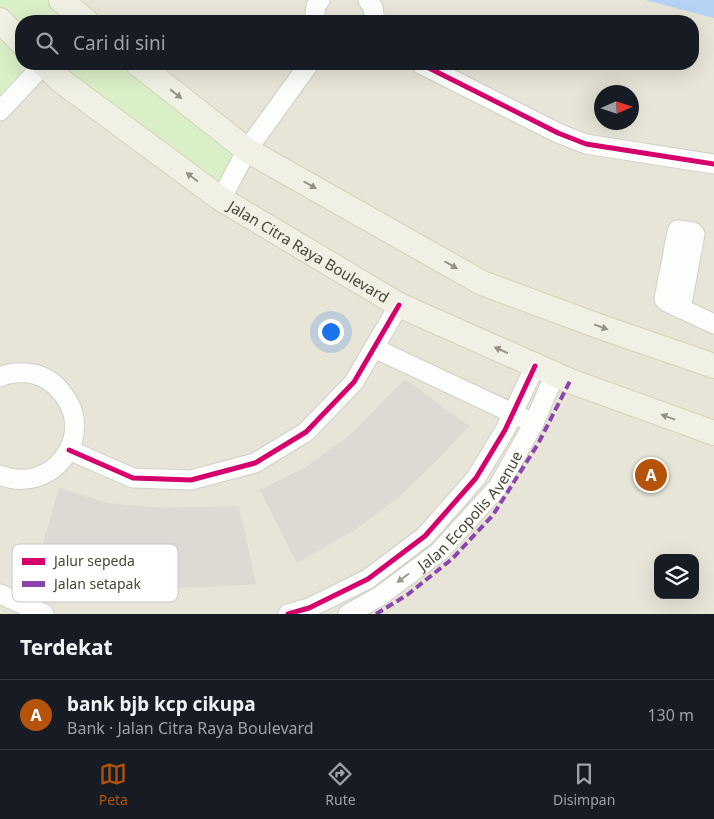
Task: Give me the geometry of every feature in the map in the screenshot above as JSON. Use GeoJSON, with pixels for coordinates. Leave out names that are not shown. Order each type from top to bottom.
{"type":"FeatureCollection","features":[{"type":"Feature","properties":{"kind":"main road"},"geometry":{"type":"LineString","coordinates":[[61,0],[79,15]]}},
{"type":"Feature","properties":{"kind":"main road"},"geometry":{"type":"LineString","coordinates":[[0,20],[15,36]]}},
{"type":"Feature","properties":{"kind":"main road","name":"Jalan Citra Raya Boulevard"},"geometry":{"type":"LineString","coordinates":[[50,70],[60,80],[221,199],[399,305],[545,370],[714,433]]}},
{"type":"Feature","properties":{"kind":"main road"},"geometry":{"type":"LineString","coordinates":[[146,70],[248,150],[482,282],[601,327],[714,366]]}},
{"type":"Feature","properties":{"kind":"street"},"geometry":{"type":"LineString","coordinates":[[315,15],[320,0]]}},
{"type":"Feature","properties":{"kind":"street"},"geometry":{"type":"LineString","coordinates":[[368,0],[373,8],[374,15]]}},
{"type":"Feature","properties":{"kind":"street"},"geometry":{"type":"LineString","coordinates":[[4,99],[37,70]]}},
{"type":"Feature","properties":{"kind":"street"},"geometry":{"type":"LineString","coordinates":[[221,199],[248,150],[305,70]]}},
{"type":"Feature","properties":{"kind":"street"},"geometry":{"type":"LineString","coordinates":[[433,70],[558,133],[586,144],[714,164]]}},
{"type":"Feature","properties":{"kind":"street"},"geometry":{"type":"LineString","coordinates":[[69,450],[133,478],[191,480],[255,463],[306,432],[354,382],[399,305]]}},
{"type":"Feature","properties":{"kind":"street"},"geometry":{"type":"LineString","coordinates":[[681,309],[714,324]]}},
{"type":"Feature","properties":{"kind":"street"},"geometry":{"type":"LineString","coordinates":[[374,348],[540,425]]}},
{"type":"Feature","properties":{"kind":"street","name":"Jalan Ecopolis Avenue"},"geometry":{"type":"LineString","coordinates":[[292,613],[309,608],[368,579],[425,536],[476,478],[513,413],[545,370]]}},
{"type":"Feature","properties":{"kind":"street","name":"Jalan Ecopolis Avenue"},"geometry":{"type":"LineString","coordinates":[[348,614],[380,596],[439,552],[498,487],[540,425],[545,370]]}},
{"type":"Feature","properties":{"kind":"street"},"geometry":{"type":"LineString","coordinates":[[0,377],[6,374],[24,372],[41,376],[56,385],[68,399],[74,416],[74,434],[69,450],[59,465],[44,475],[27,480],[10,479],[0,476]]}},
{"type":"Feature","properties":{"kind":"street"},"geometry":{"type":"LineString","coordinates":[[0,594],[12,599]]}},
{"type":"Feature","properties":{"kind":"street"},"geometry":{"type":"LineString","coordinates":[[18,602],[44,614]]}},
{"type":"Feature","properties":{"kind":"shaded area"},"geometry":{"type":"Polygon","coordinates":[[[0,0],[714,0],[714,614],[0,614],[0,0]]]}},
{"type":"Feature","properties":{"kind":"green space"},"geometry":{"type":"Polygon","coordinates":[[[0,0],[62,0],[79,15],[15,15],[15,34],[0,19],[0,0]]]}},
{"type":"Feature","properties":{"kind":"green space"},"geometry":{"type":"Polygon","coordinates":[[[0,24],[15,38],[15,70],[35,70],[0,102],[0,24]]]}},
{"type":"Feature","properties":{"kind":"green space"},"geometry":{"type":"Polygon","coordinates":[[[53,70],[146,70],[247,149],[221,201],[53,70]]]}},
{"type":"Feature","properties":{"kind":"water"},"geometry":{"type":"Polygon","coordinates":[[[645,0],[714,0],[714,18],[645,0]]]}},
{"type":"Feature","properties":{"kind":"building"},"geometry":{"type":"Polygon","coordinates":[[[405,379],[469,426],[400,496],[355,530],[297,563],[260,490],[306,467],[350,435],[405,379]]]}},
{"type":"Feature","properties":{"kind":"building"},"geometry":{"type":"Polygon","coordinates":[[[59,488],[107,503],[161,508],[239,506],[256,584],[178,588],[178,544],[43,544],[59,488]]]}},
{"type":"Feature","properties":{"kind":"marked path"},"geometry":{"type":"LineString","coordinates":[[376,614],[407,595],[452,559],[493,515],[538,444],[570,381]]}},
{"type":"Feature","properties":{"kind":"cycle path"},"geometry":{"type":"LineString","coordinates":[[433,70],[558,133],[586,144],[714,164]]}},
{"type":"Feature","properties":{"kind":"cycle path"},"geometry":{"type":"LineString","coordinates":[[69,450],[133,478],[191,480],[255,463],[306,432],[354,382],[399,305]]}},
{"type":"Feature","properties":{"kind":"cycle path"},"geometry":{"type":"LineString","coordinates":[[288,614],[309,608],[368,579],[425,536],[476,478],[505,430],[535,366]]}},
{"type":"Feature","properties":{"kind":"place","name":"bank bjb kcp cikupa"},"geometry":{"type":"Point","coordinates":[651,475]}}]}
